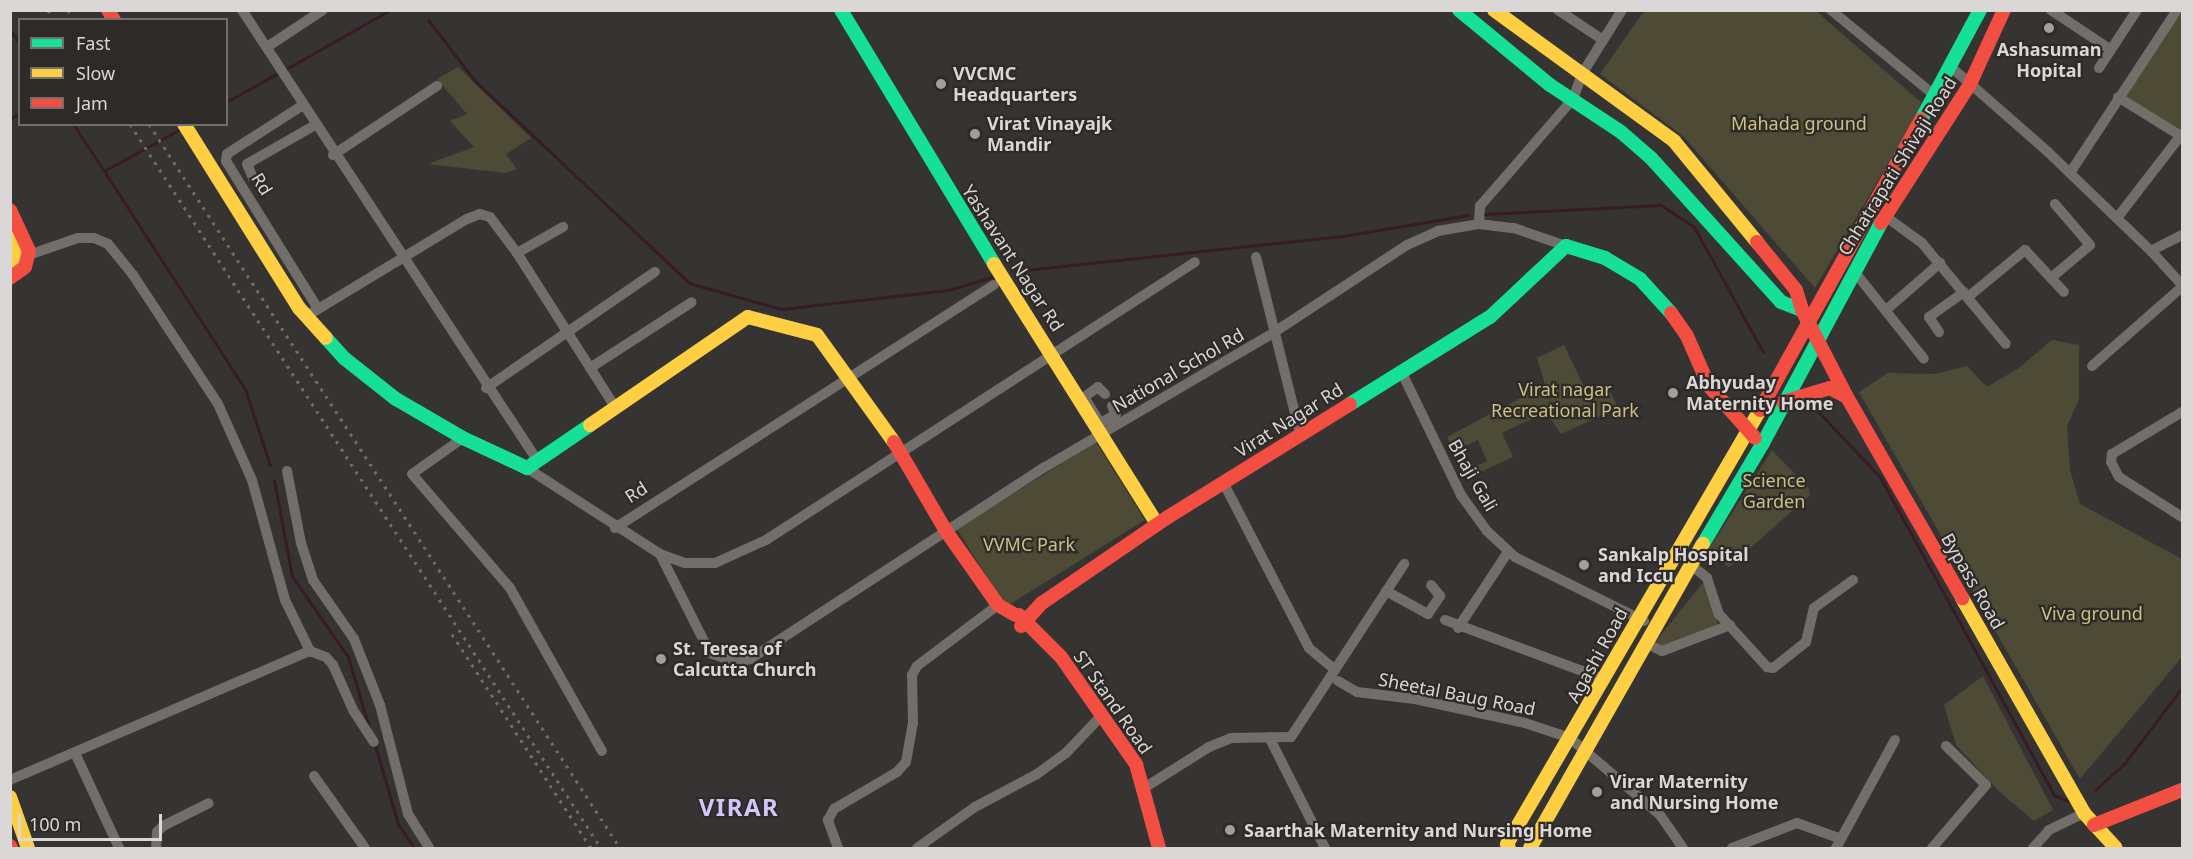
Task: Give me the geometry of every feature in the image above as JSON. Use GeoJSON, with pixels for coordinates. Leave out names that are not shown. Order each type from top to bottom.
{"type":"FeatureCollection","features":[{"type":"Feature","properties":{"kind":"street"},"geometry":{"type":"LineString","coordinates":[[242,10],[333,155],[486,388],[532,464]]}},
{"type":"Feature","properties":{"kind":"street"},"geometry":{"type":"LineString","coordinates":[[267,47],[323,10]]}},
{"type":"Feature","properties":{"kind":"street","name":"Yashavant Nagar Rd"},"geometry":{"type":"LineString","coordinates":[[841,10],[999,273],[1000,282],[1054,356],[1155,521]]}},
{"type":"Feature","properties":{"kind":"street"},"geometry":{"type":"LineString","coordinates":[[852,10],[998,258],[1000,282]]}},
{"type":"Feature","properties":{"kind":"street"},"geometry":{"type":"LineString","coordinates":[[1460,10],[1651,158],[1781,302],[1802,310]]}},
{"type":"Feature","properties":{"kind":"street","name":"Bypass Road"},"geometry":{"type":"LineString","coordinates":[[1494,10],[1674,141],[1796,290],[1802,310],[1847,397],[2084,813],[2116,849]]}},
{"type":"Feature","properties":{"kind":"street"},"geometry":{"type":"LineString","coordinates":[[1558,10],[1603,40]]}},
{"type":"Feature","properties":{"kind":"street"},"geometry":{"type":"LineString","coordinates":[[1479,221],[1480,206],[1573,99],[1582,74],[1622,10]]}},
{"type":"Feature","properties":{"kind":"street"},"geometry":{"type":"LineString","coordinates":[[1832,10],[1934,95]]}},
{"type":"Feature","properties":{"kind":"street","name":"Agashi Road"},"geometry":{"type":"LineString","coordinates":[[1509,849],[1507,844],[1810,324],[1980,10]]}},
{"type":"Feature","properties":{"kind":"street","name":"Chhatrapati Shivaji Road"},"geometry":{"type":"LineString","coordinates":[[1819,340],[1885,216],[1969,86],[2004,10]]}},
{"type":"Feature","properties":{"kind":"street"},"geometry":{"type":"LineString","coordinates":[[2051,10],[2111,50]]}},
{"type":"Feature","properties":{"kind":"street"},"geometry":{"type":"LineString","coordinates":[[2099,68],[2137,10]]}},
{"type":"Feature","properties":{"kind":"street"},"geometry":{"type":"LineString","coordinates":[[2070,173],[2177,10]]}},
{"type":"Feature","properties":{"kind":"street"},"geometry":{"type":"LineString","coordinates":[[1951,67],[1969,86],[2070,173],[2151,251],[2182,286],[2092,366]]}},
{"type":"Feature","properties":{"kind":"street"},"geometry":{"type":"LineString","coordinates":[[333,155],[437,86]]}},
{"type":"Feature","properties":{"kind":"street"},"geometry":{"type":"LineString","coordinates":[[2117,218],[2182,135],[2118,97]]}},
{"type":"Feature","properties":{"kind":"street","name":"Rd"},"geometry":{"type":"LineString","coordinates":[[303,105],[227,154],[226,161],[318,309]]}},
{"type":"Feature","properties":{"kind":"street"},"geometry":{"type":"LineString","coordinates":[[253,178],[247,164],[315,125]]}},
{"type":"Feature","properties":{"kind":"street"},"geometry":{"type":"LineString","coordinates":[[185,126],[305,317],[371,382],[463,438],[532,464],[615,528],[660,554],[686,563],[715,563],[736,556],[1054,356],[1195,262]]}},
{"type":"Feature","properties":{"kind":"street"},"geometry":{"type":"LineString","coordinates":[[2051,278],[2090,245],[2055,204]]}},
{"type":"Feature","properties":{"kind":"street"},"geometry":{"type":"LineString","coordinates":[[10,210],[28,244],[19,260]]}},
{"type":"Feature","properties":{"kind":"street"},"geometry":{"type":"LineString","coordinates":[[305,317],[401,256],[480,214],[490,218],[517,253],[615,407]]}},
{"type":"Feature","properties":{"kind":"street"},"geometry":{"type":"LineString","coordinates":[[1885,216],[1922,243],[2006,344]]}},
{"type":"Feature","properties":{"kind":"street","name":"National Schol Rd"},"geometry":{"type":"LineString","coordinates":[[660,554],[710,653],[737,663],[750,659],[797,630],[1098,428],[1273,333],[1407,245],[1438,231],[1479,221],[1514,228],[1566,246]]}},
{"type":"Feature","properties":{"kind":"street"},"geometry":{"type":"LineString","coordinates":[[517,253],[563,227]]}},
{"type":"Feature","properties":{"kind":"street"},"geometry":{"type":"LineString","coordinates":[[10,231],[19,260],[24,267],[10,278]]}},
{"type":"Feature","properties":{"kind":"street"},"geometry":{"type":"LineString","coordinates":[[2151,251],[2182,235]]}},
{"type":"Feature","properties":{"kind":"street"},"geometry":{"type":"LineString","coordinates":[[19,260],[78,238],[94,238],[108,244],[133,275],[218,404],[252,480],[285,600],[310,651],[326,657],[333,665],[353,710],[374,742]]}},
{"type":"Feature","properties":{"kind":"street"},"geometry":{"type":"LineString","coordinates":[[1566,246],[1605,258],[1640,279],[1666,306],[1687,336],[1709,386],[1747,434],[1763,443]]}},
{"type":"Feature","properties":{"kind":"street","name":"Virat Nagar Rd"},"geometry":{"type":"LineString","coordinates":[[1020,620],[1155,521],[1223,482],[1298,430],[1354,403],[1365,392],[1402,373],[1490,317],[1566,246]]}},
{"type":"Feature","properties":{"kind":"street"},"geometry":{"type":"LineString","coordinates":[[1939,332],[1929,317],[1966,294],[2025,250],[2064,292]]}},
{"type":"Feature","properties":{"kind":"street"},"geometry":{"type":"LineString","coordinates":[[1155,521],[1298,430],[1256,256]]}},
{"type":"Feature","properties":{"kind":"street"},"geometry":{"type":"LineString","coordinates":[[1886,310],[1940,263]]}},
{"type":"Feature","properties":{"kind":"street"},"geometry":{"type":"LineString","coordinates":[[1854,271],[1924,359]]}},
{"type":"Feature","properties":{"kind":"street"},"geometry":{"type":"LineString","coordinates":[[486,388],[655,272]]}},
{"type":"Feature","properties":{"kind":"street","name":"Rd"},"geometry":{"type":"LineString","coordinates":[[615,528],[849,375],[1000,282]]}},
{"type":"Feature","properties":{"kind":"street"},"geometry":{"type":"LineString","coordinates":[[590,368],[692,302]]}},
{"type":"Feature","properties":{"kind":"street"},"geometry":{"type":"LineString","coordinates":[[532,464],[748,317],[817,335],[849,375],[901,452],[946,531],[998,605],[917,666],[912,675],[913,723],[906,762],[897,772],[834,810],[828,820],[838,849]]}},
{"type":"Feature","properties":{"kind":"street","name":"Agashi Road"},"geometry":{"type":"LineString","coordinates":[[1530,849],[1588,750],[1655,626],[1763,443],[1783,402],[1819,340]]}},
{"type":"Feature","properties":{"kind":"street","name":"Bhaji Gali"},"geometry":{"type":"LineString","coordinates":[[1402,373],[1461,495],[1508,552],[1655,626]]}},
{"type":"Feature","properties":{"kind":"street"},"geometry":{"type":"LineString","coordinates":[[1105,394],[1098,387],[1084,396],[1098,428],[1116,414],[1112,406]]}},
{"type":"Feature","properties":{"kind":"street"},"geometry":{"type":"LineString","coordinates":[[1783,402],[1820,389],[1830,388],[1847,397]]}},
{"type":"Feature","properties":{"kind":"street"},"geometry":{"type":"LineString","coordinates":[[2182,412],[2112,454],[2111,462],[2119,477],[2182,517]]}},
{"type":"Feature","properties":{"kind":"street"},"geometry":{"type":"LineString","coordinates":[[463,438],[412,474],[510,588],[602,751]]}},
{"type":"Feature","properties":{"kind":"street"},"geometry":{"type":"LineString","coordinates":[[287,471],[301,543],[313,579],[354,639],[380,705],[408,814],[429,849]]}},
{"type":"Feature","properties":{"kind":"street","name":"Sheetal Baug Road"},"geometry":{"type":"LineString","coordinates":[[1223,482],[1309,648],[1357,692],[1415,699],[1525,723],[1570,738],[1588,750],[1660,815],[1683,849]]}},
{"type":"Feature","properties":{"kind":"street"},"geometry":{"type":"LineString","coordinates":[[1458,628],[1508,552]]}},
{"type":"Feature","properties":{"kind":"street"},"geometry":{"type":"LineString","coordinates":[[1144,788],[1209,747],[1231,738],[1291,736],[1336,675],[1389,593],[1404,564]]}},
{"type":"Feature","properties":{"kind":"street"},"geometry":{"type":"LineString","coordinates":[[1691,565],[1707,578],[1719,614],[1767,667],[1777,667],[1806,642],[1814,608],[1853,580]]}},
{"type":"Feature","properties":{"kind":"street"},"geometry":{"type":"LineString","coordinates":[[1389,593],[1405,573],[1411,573]]}},
{"type":"Feature","properties":{"kind":"street"},"geometry":{"type":"LineString","coordinates":[[1389,593],[1428,614],[1441,593],[1431,585]]}},
{"type":"Feature","properties":{"kind":"street","name":"ST Stand Road"},"geometry":{"type":"LineString","coordinates":[[998,605],[1020,620],[1063,664],[1136,764],[1159,849]]}},
{"type":"Feature","properties":{"kind":"street"},"geometry":{"type":"LineString","coordinates":[[1445,620],[1458,628],[1604,679]]}},
{"type":"Feature","properties":{"kind":"street"},"geometry":{"type":"LineString","coordinates":[[1652,646],[1662,651],[1730,625]]}},
{"type":"Feature","properties":{"kind":"street"},"geometry":{"type":"LineString","coordinates":[[10,780],[310,651]]}},
{"type":"Feature","properties":{"kind":"street"},"geometry":{"type":"LineString","coordinates":[[917,849],[975,807],[1037,774],[1066,753],[1102,715]]}},
{"type":"Feature","properties":{"kind":"street"},"geometry":{"type":"LineString","coordinates":[[1269,737],[1325,849]]}},
{"type":"Feature","properties":{"kind":"street"},"geometry":{"type":"LineString","coordinates":[[1732,849],[1797,823],[1838,843],[1895,740]]}},
{"type":"Feature","properties":{"kind":"street"},"geometry":{"type":"LineString","coordinates":[[1932,849],[1986,785],[1946,746]]}},
{"type":"Feature","properties":{"kind":"street"},"geometry":{"type":"LineString","coordinates":[[75,753],[119,849]]}},
{"type":"Feature","properties":{"kind":"street"},"geometry":{"type":"LineString","coordinates":[[314,776],[365,849]]}},
{"type":"Feature","properties":{"kind":"street"},"geometry":{"type":"LineString","coordinates":[[2097,829],[2182,790]]}},
{"type":"Feature","properties":{"kind":"street"},"geometry":{"type":"LineString","coordinates":[[10,796],[28,849]]}},
{"type":"Feature","properties":{"kind":"street"},"geometry":{"type":"LineString","coordinates":[[2097,829],[2182,799]]}},
{"type":"Feature","properties":{"kind":"street"},"geometry":{"type":"LineString","coordinates":[[157,848],[158,832],[163,826],[209,803]]}},
{"type":"Feature","properties":{"kind":"street"},"geometry":{"type":"LineString","coordinates":[[2033,849],[2049,830],[2084,813]]}},
{"type":"Feature","properties":{"kind":"green space","name":"Mahada ground"},"geometry":{"type":"Polygon","coordinates":[[[1644,11],[1816,11],[1923,104],[1815,288],[1683,136],[1600,74],[1644,11]]]}},
{"type":"Feature","properties":{"kind":"green space"},"geometry":{"type":"Polygon","coordinates":[[[2182,12],[2182,130],[2181,132],[2125,96],[2182,12]]]}},
{"type":"Feature","properties":{"kind":"green space"},"geometry":{"type":"Polygon","coordinates":[[[458,67],[531,138],[506,154],[517,169],[505,173],[428,164],[474,147],[450,121],[467,114],[437,79],[458,67]]]}},
{"type":"Feature","properties":{"kind":"green space","name":"Viva ground"},"geometry":{"type":"Polygon","coordinates":[[[2052,340],[2079,345],[2079,399],[2067,427],[2070,470],[2080,504],[2182,559],[2182,657],[2080,779],[1859,392],[1888,373],[1935,374],[1967,366],[1987,387],[2019,368],[2052,340]]]}},
{"type":"Feature","properties":{"kind":"green space","name":"Virat nagar Recreational Park"},"geometry":{"type":"Polygon","coordinates":[[[1564,345],[1587,393],[1607,385],[1618,408],[1561,434],[1546,412],[1502,433],[1513,457],[1474,475],[1470,469],[1487,461],[1478,440],[1454,451],[1447,437],[1545,385],[1537,358],[1564,345]]]}},
{"type":"Feature","properties":{"kind":"green space","name":"VVMC Park"},"geometry":{"type":"Polygon","coordinates":[[[1096,442],[1145,520],[1006,607],[957,529],[1096,442]]]}},
{"type":"Feature","properties":{"kind":"green space","name":"Science Garden"},"geometry":{"type":"Polygon","coordinates":[[[1772,450],[1809,489],[1810,495],[1729,567],[1707,552],[1772,450]]]}},
{"type":"Feature","properties":{"kind":"green space"},"geometry":{"type":"Polygon","coordinates":[[[1706,579],[1718,622],[1715,628],[1663,647],[1656,641],[1706,579]]]}},
{"type":"Feature","properties":{"kind":"green space"},"geometry":{"type":"Polygon","coordinates":[[[1983,676],[2053,810],[2034,821],[2000,792],[1956,745],[1944,705],[1983,676]]]}},
{"type":"Feature","properties":{"kind":"waterway"},"geometry":{"type":"LineString","coordinates":[[286,69],[390,10]]}},
{"type":"Feature","properties":{"kind":"waterway"},"geometry":{"type":"LineString","coordinates":[[428,20],[476,82],[689,283],[781,309],[948,290],[996,276]]}},
{"type":"Feature","properties":{"kind":"waterway"},"geometry":{"type":"LineString","coordinates":[[10,30],[18,41]]}},
{"type":"Feature","properties":{"kind":"waterway"},"geometry":{"type":"LineString","coordinates":[[228,101],[280,72]]}},
{"type":"Feature","properties":{"kind":"waterway"},"geometry":{"type":"LineString","coordinates":[[10,119],[18,114]]}},
{"type":"Feature","properties":{"kind":"waterway"},"geometry":{"type":"LineString","coordinates":[[74,126],[104,171],[182,128]]}},
{"type":"Feature","properties":{"kind":"waterway"},"geometry":{"type":"LineString","coordinates":[[104,171],[245,389],[270,465]]}},
{"type":"Feature","properties":{"kind":"waterway"},"geometry":{"type":"LineString","coordinates":[[1484,214],[1661,205],[1694,227],[1763,352]]}},
{"type":"Feature","properties":{"kind":"waterway"},"geometry":{"type":"LineString","coordinates":[[1015,271],[1343,236],[1468,215]]}},
{"type":"Feature","properties":{"kind":"waterway"},"geometry":{"type":"LineString","coordinates":[[1809,402],[1880,477],[2054,795],[2068,801]]}},
{"type":"Feature","properties":{"kind":"waterway"},"geometry":{"type":"LineString","coordinates":[[274,480],[292,576],[348,657],[369,727]]}},
{"type":"Feature","properties":{"kind":"waterway"},"geometry":{"type":"LineString","coordinates":[[2095,790],[2124,764],[2182,688]]}},
{"type":"Feature","properties":{"kind":"waterway"},"geometry":{"type":"LineString","coordinates":[[375,745],[398,824],[414,848]]}},
{"type":"Feature","properties":{"kind":"railway"},"geometry":{"type":"LineString","coordinates":[[48,10],[52,18]]}},
{"type":"Feature","properties":{"kind":"railway"},"geometry":{"type":"LineString","coordinates":[[68,10],[73,18]]}},
{"type":"Feature","properties":{"kind":"railway"},"geometry":{"type":"LineString","coordinates":[[131,126],[601,848]]}},
{"type":"Feature","properties":{"kind":"railway"},"geometry":{"type":"LineString","coordinates":[[150,126],[620,848]]}},
{"type":"Feature","properties":{"kind":"railway"},"geometry":{"type":"LineString","coordinates":[[452,634],[591,848]]}},
{"type":"Feature","properties":{"kind":"traffic: fast"},"geometry":{"type":"LineString","coordinates":[[841,10],[994,264]]}},
{"type":"Feature","properties":{"kind":"traffic: fast"},"geometry":{"type":"LineString","coordinates":[[1459,10],[1550,85],[1621,132],[1651,158],[1781,302],[1802,310]]}},
{"type":"Feature","properties":{"kind":"traffic: fast"},"geometry":{"type":"LineString","coordinates":[[1921,120],[1980,10]]}},
{"type":"Feature","properties":{"kind":"traffic: fast"},"geometry":{"type":"LineString","coordinates":[[1703,544],[1763,443],[1881,223]]}},
{"type":"Feature","properties":{"kind":"traffic: fast"},"geometry":{"type":"LineString","coordinates":[[1350,404],[1490,317],[1566,246],[1605,258],[1640,279],[1671,313]]}},
{"type":"Feature","properties":{"kind":"traffic: fast"},"geometry":{"type":"LineString","coordinates":[[326,338],[344,358],[396,399],[463,438],[527,468],[590,425]]}},
{"type":"Feature","properties":{"kind":"traffic: slow"},"geometry":{"type":"LineString","coordinates":[[1494,10],[1674,141],[1757,242]]}},
{"type":"Feature","properties":{"kind":"traffic: slow"},"geometry":{"type":"LineString","coordinates":[[185,126],[299,308],[326,338]]}},
{"type":"Feature","properties":{"kind":"traffic: slow"},"geometry":{"type":"LineString","coordinates":[[10,231],[18,253],[10,265]]}},
{"type":"Feature","properties":{"kind":"traffic: slow"},"geometry":{"type":"LineString","coordinates":[[994,264],[1157,524]]}},
{"type":"Feature","properties":{"kind":"traffic: slow"},"geometry":{"type":"LineString","coordinates":[[590,425],[748,317],[817,335],[894,442]]}},
{"type":"Feature","properties":{"kind":"traffic: slow"},"geometry":{"type":"LineString","coordinates":[[1509,848],[1507,844],[1760,410]]}},
{"type":"Feature","properties":{"kind":"traffic: slow"},"geometry":{"type":"LineString","coordinates":[[1530,848],[1703,544]]}},
{"type":"Feature","properties":{"kind":"traffic: slow"},"geometry":{"type":"LineString","coordinates":[[1962,598],[2084,813],[2116,848]]}},
{"type":"Feature","properties":{"kind":"traffic: slow"},"geometry":{"type":"LineString","coordinates":[[10,797],[28,848]]}},
{"type":"Feature","properties":{"kind":"traffic: jam"},"geometry":{"type":"LineString","coordinates":[[108,10],[113,18]]}},
{"type":"Feature","properties":{"kind":"traffic: jam"},"geometry":{"type":"LineString","coordinates":[[1881,223],[1969,86],[2004,10]]}},
{"type":"Feature","properties":{"kind":"traffic: jam"},"geometry":{"type":"LineString","coordinates":[[1760,410],[1921,120]]}},
{"type":"Feature","properties":{"kind":"traffic: jam"},"geometry":{"type":"LineString","coordinates":[[10,210],[29,251],[25,267],[10,278]]}},
{"type":"Feature","properties":{"kind":"traffic: jam"},"geometry":{"type":"LineString","coordinates":[[1757,242],[1796,290],[1802,310],[1847,397],[1962,598]]}},
{"type":"Feature","properties":{"kind":"traffic: jam"},"geometry":{"type":"LineString","coordinates":[[1671,313],[1687,336],[1709,386],[1755,438]]}},
{"type":"Feature","properties":{"kind":"traffic: jam"},"geometry":{"type":"LineString","coordinates":[[1783,402],[1830,388],[1847,397]]}},
{"type":"Feature","properties":{"kind":"traffic: jam"},"geometry":{"type":"LineString","coordinates":[[1021,626],[1042,603],[1168,517],[1350,404]]}},
{"type":"Feature","properties":{"kind":"traffic: jam"},"geometry":{"type":"LineString","coordinates":[[894,442],[946,531],[998,605],[1015,615]]}},
{"type":"Feature","properties":{"kind":"traffic: jam"},"geometry":{"type":"LineString","coordinates":[[1019,615],[1061,657],[1136,764],[1159,848]]}},
{"type":"Feature","properties":{"kind":"traffic: jam"},"geometry":{"type":"LineString","coordinates":[[2094,825],[2182,790]]}},
{"type":"Feature","properties":{"kind":"place","name":"Ashasuman Hopital"},"geometry":{"type":"Point","coordinates":[2049,28]}},
{"type":"Feature","properties":{"kind":"place","name":"VVCMC Headquarters"},"geometry":{"type":"Point","coordinates":[941,84]}},
{"type":"Feature","properties":{"kind":"place","name":"Virat Vinayajk Mandir"},"geometry":{"type":"Point","coordinates":[975,134]}},
{"type":"Feature","properties":{"kind":"place","name":"Abhyuday Maternity Home"},"geometry":{"type":"Point","coordinates":[1673,393]}},
{"type":"Feature","properties":{"kind":"place","name":"Sankalp Hospital and Iccu"},"geometry":{"type":"Point","coordinates":[1584,565]}},
{"type":"Feature","properties":{"kind":"place","name":"St. Teresa of Calcutta Church"},"geometry":{"type":"Point","coordinates":[661,659]}},
{"type":"Feature","properties":{"kind":"place","name":"Virar Maternity and Nursing Home"},"geometry":{"type":"Point","coordinates":[1597,792]}},
{"type":"Feature","properties":{"kind":"place","name":"Saarthak Maternity and Nursing Home"},"geometry":{"type":"Point","coordinates":[1230,830]}},
{"type":"Feature","properties":{"kind":"district","name":"VIRAR"},"geometry":{"type":"Point","coordinates":[739,807]}}]}
